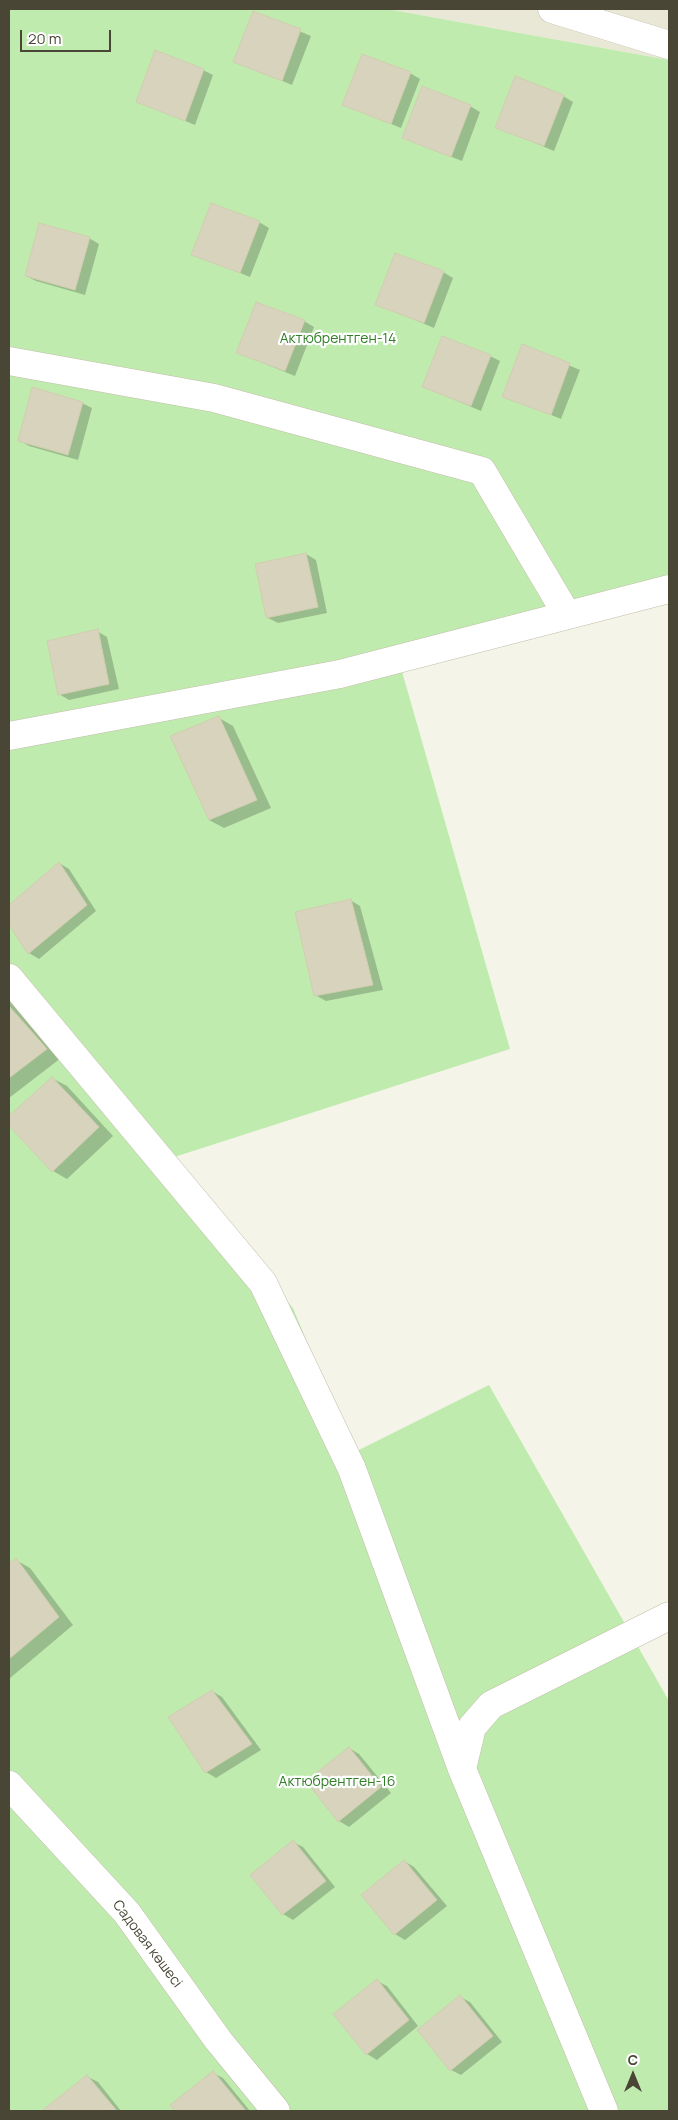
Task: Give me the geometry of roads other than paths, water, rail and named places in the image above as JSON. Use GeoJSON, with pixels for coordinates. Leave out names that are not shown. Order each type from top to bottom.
{"type":"FeatureCollection","features":[{"type":"Feature","properties":{"kind":"lane"},"geometry":{"type":"LineString","coordinates":[[552,9],[669,45]]}},
{"type":"Feature","properties":{"kind":"lane"},"geometry":{"type":"LineString","coordinates":[[9,361],[214,398],[482,471],[567,615]]}},
{"type":"Feature","properties":{"kind":"lane"},"geometry":{"type":"LineString","coordinates":[[9,736],[340,674],[669,589]]}},
{"type":"Feature","properties":{"kind":"lane"},"geometry":{"type":"LineString","coordinates":[[9,978],[263,1283],[352,1469],[462,1769],[604,2111]]}},
{"type":"Feature","properties":{"kind":"lane"},"geometry":{"type":"LineString","coordinates":[[462,1769],[472,1727],[491,1705],[669,1616]]}},
{"type":"Feature","properties":{"kind":"lane","name":"Садовая көшесі"},"geometry":{"type":"LineString","coordinates":[[9,1785],[127,1913],[218,2040],[276,2111]]}},
{"type":"Feature","properties":{"kind":"park label","name":"Актюбрентген-14"},"geometry":{"type":"Point","coordinates":[338,339]}},
{"type":"Feature","properties":{"kind":"park label","name":"Актюбрентген-16"},"geometry":{"type":"Point","coordinates":[337,1782]}}]}
